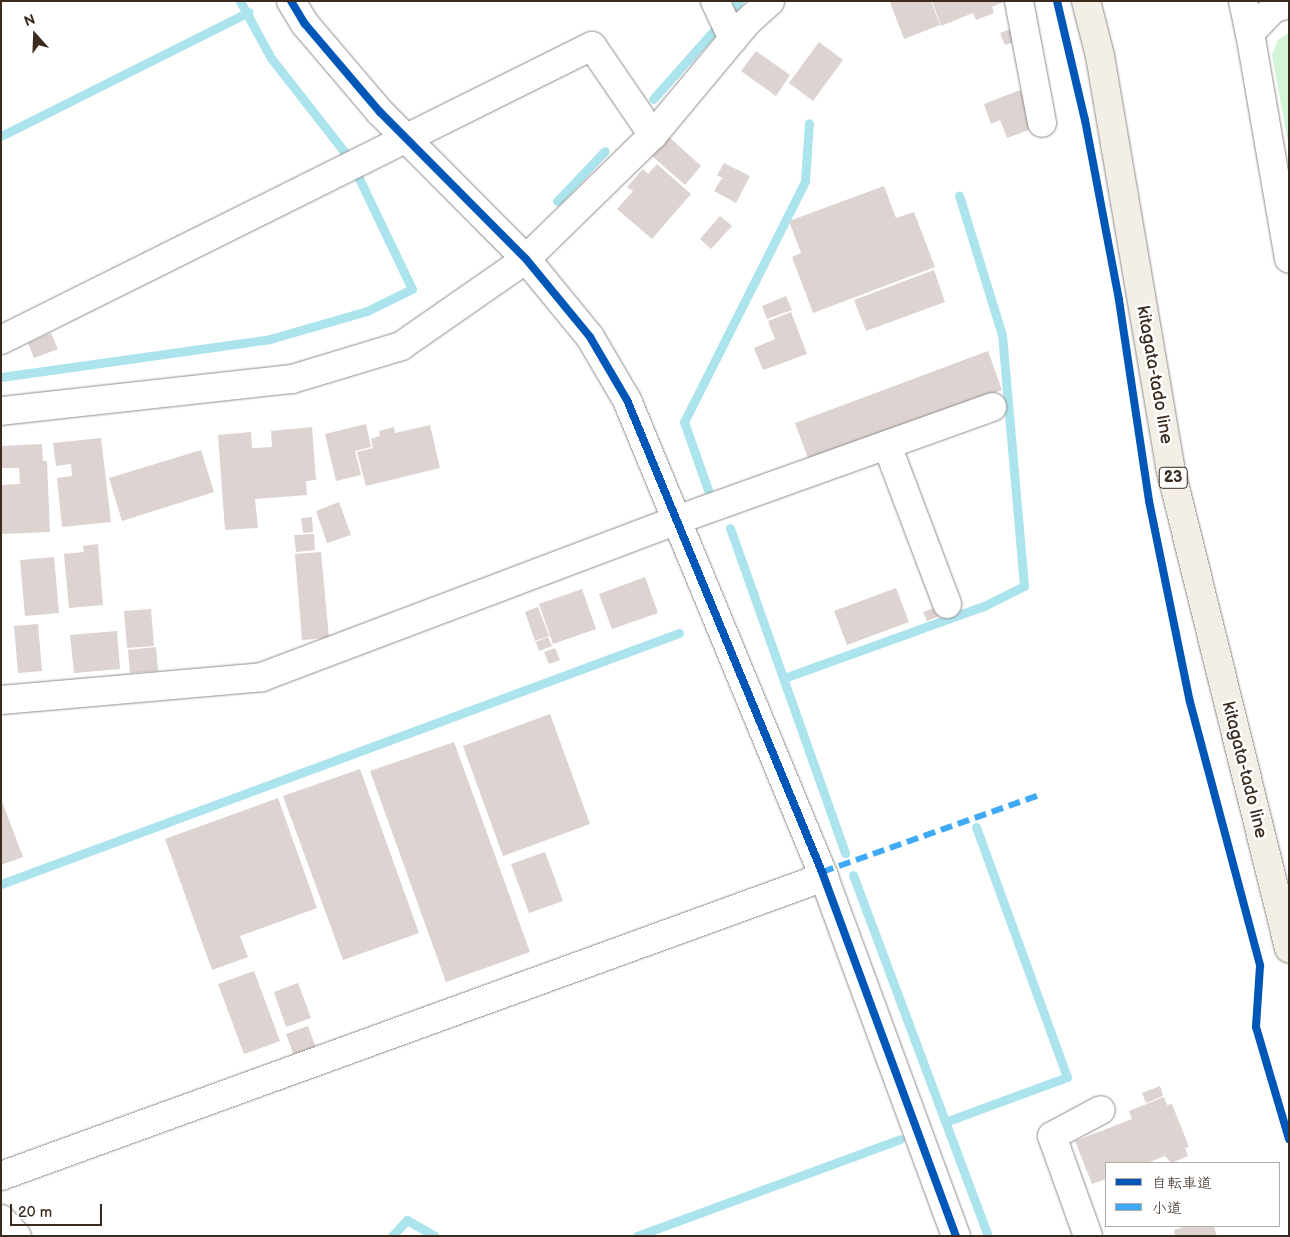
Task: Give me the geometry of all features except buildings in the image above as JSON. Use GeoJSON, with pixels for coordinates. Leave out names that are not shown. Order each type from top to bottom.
{"type":"FeatureCollection","features":[{"type":"Feature","properties":{"kind":"main road","name":"kitagata-tado line"},"geometry":{"type":"LineString","coordinates":[[1086,1],[1100,56],[1170,467],[1288,949]]}},
{"type":"Feature","properties":{"kind":"street"},"geometry":{"type":"LineString","coordinates":[[292,1],[305,24],[405,137],[526,259],[590,337],[627,400],[674,522],[824,877],[956,1236]]}},
{"type":"Feature","properties":{"kind":"street"},"geometry":{"type":"LineString","coordinates":[[715,1],[733,38]]}},
{"type":"Feature","properties":{"kind":"street"},"geometry":{"type":"LineString","coordinates":[[1,411],[292,380],[401,346],[526,259],[652,136],[733,38],[770,1]]}},
{"type":"Feature","properties":{"kind":"street"},"geometry":{"type":"LineString","coordinates":[[1018,1],[1042,123]]}},
{"type":"Feature","properties":{"kind":"street"},"geometry":{"type":"LineString","coordinates":[[1243,1],[1289,259]]}},
{"type":"Feature","properties":{"kind":"street"},"geometry":{"type":"LineString","coordinates":[[1250,33],[1274,8],[1289,4]]}},
{"type":"Feature","properties":{"kind":"street"},"geometry":{"type":"LineString","coordinates":[[1,340],[405,137],[592,46],[652,136]]}},
{"type":"Feature","properties":{"kind":"street"},"geometry":{"type":"LineString","coordinates":[[1,700],[262,677],[674,522],[992,407]]}},
{"type":"Feature","properties":{"kind":"street"},"geometry":{"type":"LineString","coordinates":[[887,445],[947,604]]}},
{"type":"Feature","properties":{"kind":"street"},"geometry":{"type":"LineString","coordinates":[[1,1176],[824,877]]}},
{"type":"Feature","properties":{"kind":"street"},"geometry":{"type":"LineString","coordinates":[[1088,1236],[1052,1136],[1101,1110]]}},
{"type":"Feature","properties":{"kind":"street"},"geometry":{"type":"LineString","coordinates":[[1,1219],[17,1236]]}},
{"type":"Feature","properties":{"kind":"green space"},"geometry":{"type":"Polygon","coordinates":[[[1289,33],[1289,147],[1272,55],[1278,40],[1289,33]]]}},
{"type":"Feature","properties":{"kind":"waterway"},"geometry":{"type":"LineString","coordinates":[[240,1],[271,58],[346,154]]}},
{"type":"Feature","properties":{"kind":"waterway"},"geometry":{"type":"LineString","coordinates":[[733,9],[739,1]]}},
{"type":"Feature","properties":{"kind":"waterway"},"geometry":{"type":"LineString","coordinates":[[1,136],[249,12]]}},
{"type":"Feature","properties":{"kind":"waterway"},"geometry":{"type":"LineString","coordinates":[[653,99],[717,27]]}},
{"type":"Feature","properties":{"kind":"waterway"},"geometry":{"type":"LineString","coordinates":[[708,490],[684,422],[805,181],[809,123]]}},
{"type":"Feature","properties":{"kind":"waterway"},"geometry":{"type":"LineString","coordinates":[[557,201],[605,151]]}},
{"type":"Feature","properties":{"kind":"waterway"},"geometry":{"type":"LineString","coordinates":[[1,377],[270,339],[367,311],[412,289],[356,172]]}},
{"type":"Feature","properties":{"kind":"waterway"},"geometry":{"type":"LineString","coordinates":[[784,678],[984,606],[1024,586],[1002,335],[959,195]]}},
{"type":"Feature","properties":{"kind":"waterway"},"geometry":{"type":"LineString","coordinates":[[730,528],[845,853]]}},
{"type":"Feature","properties":{"kind":"waterway"},"geometry":{"type":"LineString","coordinates":[[1,884],[679,633]]}},
{"type":"Feature","properties":{"kind":"waterway"},"geometry":{"type":"LineString","coordinates":[[945,1122],[1067,1077],[976,827]]}},
{"type":"Feature","properties":{"kind":"waterway"},"geometry":{"type":"LineString","coordinates":[[853,875],[988,1236]]}},
{"type":"Feature","properties":{"kind":"waterway"},"geometry":{"type":"LineString","coordinates":[[637,1236],[900,1139]]}},
{"type":"Feature","properties":{"kind":"waterway"},"geometry":{"type":"LineString","coordinates":[[392,1236],[407,1220],[435,1236]]}},
{"type":"Feature","properties":{"kind":"marked path"},"geometry":{"type":"LineString","coordinates":[[822,872],[1040,795]]}},
{"type":"Feature","properties":{"kind":"cycle path"},"geometry":{"type":"LineString","coordinates":[[291,1],[305,24],[380,112],[526,259],[590,337],[627,400],[822,872],[956,1236]]}},
{"type":"Feature","properties":{"kind":"cycle path"},"geometry":{"type":"LineString","coordinates":[[1057,1],[1085,120],[1119,300],[1149,501],[1190,702],[1260,966],[1256,1027],[1289,1139]]}}]}
